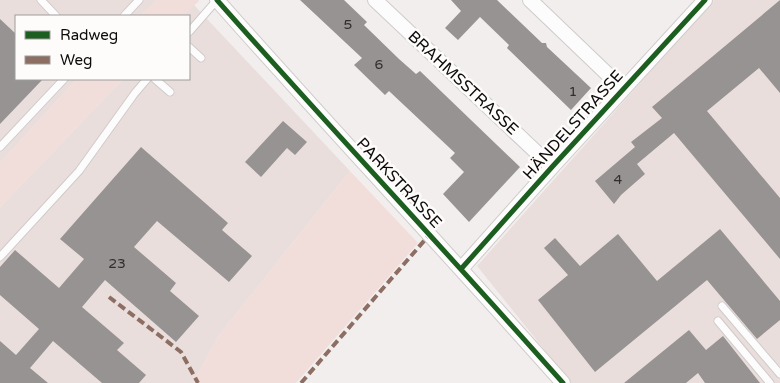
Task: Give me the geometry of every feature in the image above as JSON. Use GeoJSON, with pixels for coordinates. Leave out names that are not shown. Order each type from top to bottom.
{"type":"FeatureCollection","features":[{"type":"Feature","properties":{"kind":"street","name":"PARKSTRASSE"},"geometry":{"type":"LineString","coordinates":[[217,0],[563,383]]}},
{"type":"Feature","properties":{"kind":"street","name":"BRAHMSSTRASSE"},"geometry":{"type":"LineString","coordinates":[[375,0],[552,167]]}},
{"type":"Feature","properties":{"kind":"street"},"geometry":{"type":"LineString","coordinates":[[530,0],[624,89]]}},
{"type":"Feature","properties":{"kind":"street","name":"HÄNDELSTRASSE"},"geometry":{"type":"LineString","coordinates":[[461,268],[705,0]]}},
{"type":"Feature","properties":{"kind":"lane"},"geometry":{"type":"LineString","coordinates":[[41,0],[55,15]]}},
{"type":"Feature","properties":{"kind":"lane"},"geometry":{"type":"LineString","coordinates":[[125,15],[139,0]]}},
{"type":"Feature","properties":{"kind":"lane"},"geometry":{"type":"LineString","coordinates":[[190,31],[217,0]]}},
{"type":"Feature","properties":{"kind":"lane"},"geometry":{"type":"LineString","coordinates":[[190,48],[201,58]]}},
{"type":"Feature","properties":{"kind":"lane"},"geometry":{"type":"LineString","coordinates":[[0,147],[63,80]]}},
{"type":"Feature","properties":{"kind":"lane"},"geometry":{"type":"LineString","coordinates":[[0,257],[79,171],[135,92],[146,80]]}},
{"type":"Feature","properties":{"kind":"lane"},"geometry":{"type":"LineString","coordinates":[[156,80],[170,92]]}},
{"type":"Feature","properties":{"kind":"lane"},"geometry":{"type":"LineString","coordinates":[[722,306],[780,374]]}},
{"type":"Feature","properties":{"kind":"lane"},"geometry":{"type":"LineString","coordinates":[[718,321],[770,383]]}},
{"type":"Feature","properties":{"kind":"shaded area"},"geometry":{"type":"Polygon","coordinates":[[[0,0],[157,0],[141,15],[15,15],[15,80],[76,80],[0,163],[0,0]]]}},
{"type":"Feature","properties":{"kind":"shaded area"},"geometry":{"type":"Polygon","coordinates":[[[157,0],[199,1],[184,15],[141,15],[157,0]]]}},
{"type":"Feature","properties":{"kind":"shaded area"},"geometry":{"type":"Polygon","coordinates":[[[714,0],[780,0],[780,383],[571,383],[477,266],[714,0]]]}},
{"type":"Feature","properties":{"kind":"shaded area"},"geometry":{"type":"Polygon","coordinates":[[[194,5],[350,171],[219,335],[193,383],[0,383],[0,207],[122,80],[190,80],[190,15],[184,15],[194,5]]]}},
{"type":"Feature","properties":{"kind":"shaded area"},"geometry":{"type":"Polygon","coordinates":[[[76,80],[122,80],[0,207],[0,163],[76,80]]]}},
{"type":"Feature","properties":{"kind":"shaded area"},"geometry":{"type":"Polygon","coordinates":[[[350,171],[418,243],[296,383],[193,383],[219,335],[350,171]]]}},
{"type":"Feature","properties":{"kind":"building"},"geometry":{"type":"Polygon","coordinates":[[[300,0],[344,0],[367,22],[364,25],[399,59],[416,74],[420,71],[520,167],[469,222],[443,194],[464,172],[450,158],[455,153],[389,91],[385,95],[354,65],[362,58],[300,0]]]}},
{"type":"Feature","properties":{"kind":"building"},"geometry":{"type":"Polygon","coordinates":[[[451,0],[497,0],[542,43],[546,43],[547,47],[591,88],[571,110],[507,48],[509,45],[480,17],[458,40],[445,28],[461,11],[451,0]]]}},
{"type":"Feature","properties":{"kind":"building"},"geometry":{"type":"Polygon","coordinates":[[[780,0],[780,93],[759,68],[707,111],[780,198],[780,259],[674,133],[637,164],[645,174],[621,195],[614,204],[595,181],[635,147],[631,142],[662,118],[652,107],[780,0]]]}},
{"type":"Feature","properties":{"kind":"building"},"geometry":{"type":"Polygon","coordinates":[[[0,19],[15,33],[15,80],[42,80],[0,124],[0,19]]]}},
{"type":"Feature","properties":{"kind":"building"},"geometry":{"type":"Polygon","coordinates":[[[283,121],[307,142],[295,155],[287,148],[261,177],[245,162],[283,121]]]}},
{"type":"Feature","properties":{"kind":"building"},"geometry":{"type":"Polygon","coordinates":[[[141,147],[228,223],[222,230],[252,256],[229,282],[157,221],[134,247],[176,283],[170,291],[199,316],[176,342],[105,280],[82,307],[124,343],[117,350],[146,375],[139,383],[102,383],[53,341],[30,368],[48,383],[0,383],[0,341],[16,355],[39,329],[0,295],[0,267],[15,250],[59,288],[84,259],[60,239],[141,147]]]}},
{"type":"Feature","properties":{"kind":"building"},"geometry":{"type":"Polygon","coordinates":[[[720,229],[780,301],[780,320],[757,339],[707,280],[595,372],[538,300],[568,275],[544,248],[555,238],[580,266],[618,234],[657,281],[720,229]]]}},
{"type":"Feature","properties":{"kind":"building"},"geometry":{"type":"Polygon","coordinates":[[[689,330],[706,350],[723,336],[760,383],[705,383],[698,373],[686,383],[624,383],[689,330]]]}},
{"type":"Feature","properties":{"kind":"marked path"},"geometry":{"type":"LineString","coordinates":[[301,383],[430,234]]}},
{"type":"Feature","properties":{"kind":"marked path"},"geometry":{"type":"LineString","coordinates":[[109,297],[181,352],[198,383]]}},
{"type":"Feature","properties":{"kind":"cycle path"},"geometry":{"type":"LineString","coordinates":[[217,0],[563,383]]}},
{"type":"Feature","properties":{"kind":"cycle path"},"geometry":{"type":"LineString","coordinates":[[461,269],[705,0]]}}]}
